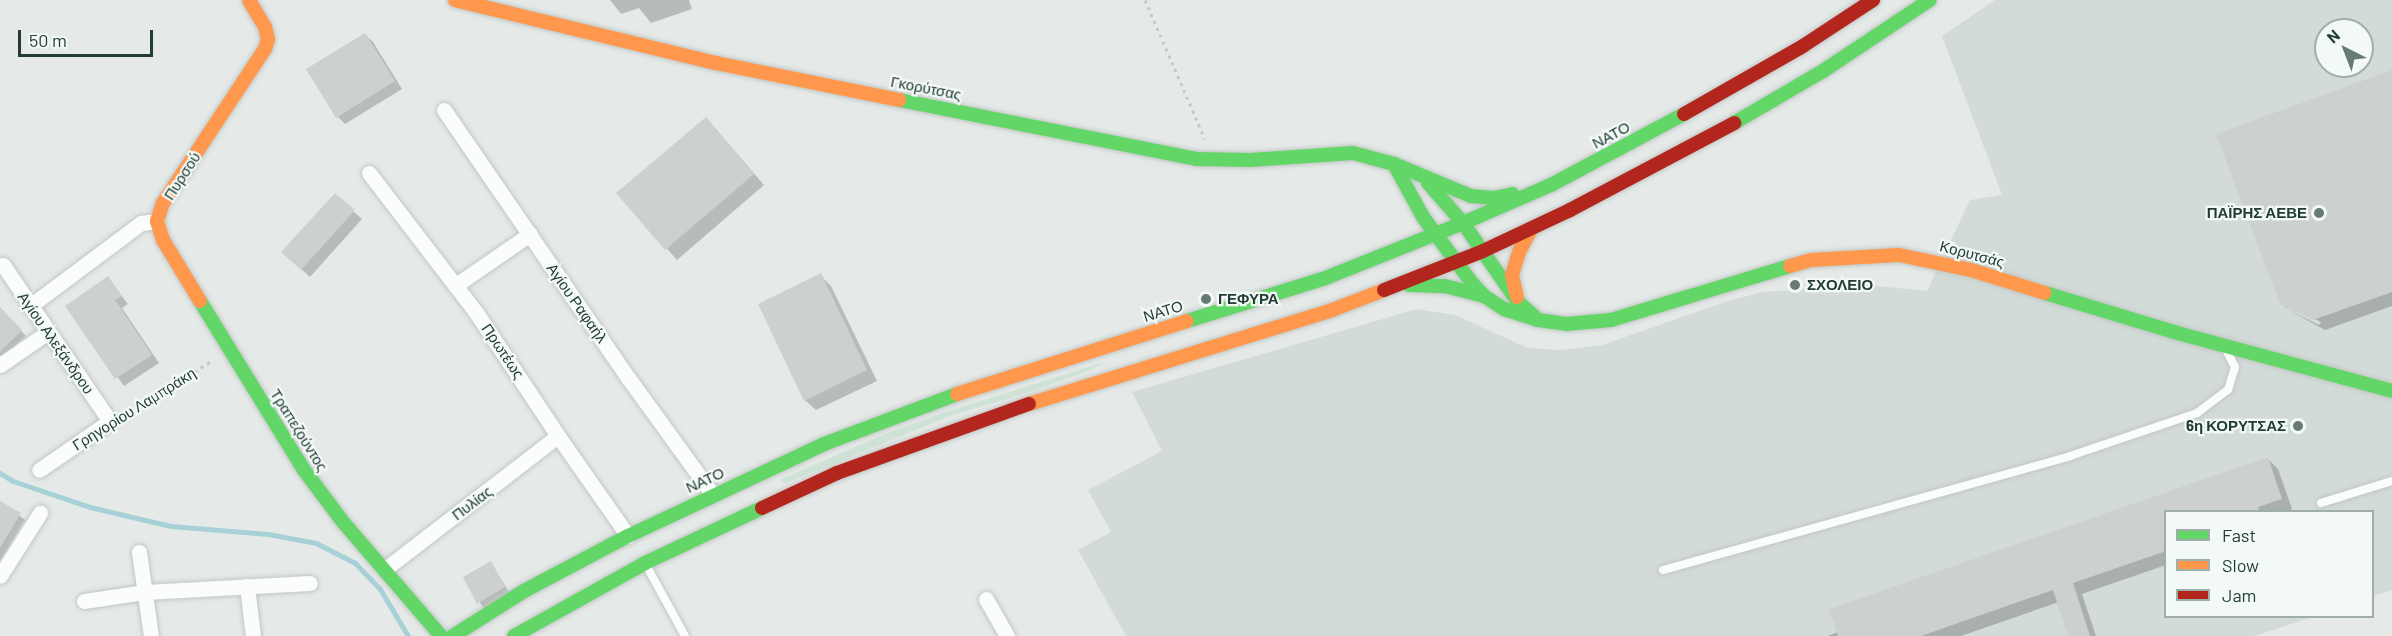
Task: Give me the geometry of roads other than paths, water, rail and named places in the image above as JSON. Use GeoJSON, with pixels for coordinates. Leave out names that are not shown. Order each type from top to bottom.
{"type":"FeatureCollection","features":[{"type":"Feature","properties":{"kind":"main road","name":"Πυρσού"},"geometry":{"type":"LineString","coordinates":[[157,221],[163,203],[265,49],[268,39],[265,27],[249,0]]}},
{"type":"Feature","properties":{"kind":"main road","name":"Γκορύτσας"},"geometry":{"type":"LineString","coordinates":[[455,0],[716,63],[1185,157],[1250,160],[1310,154],[1353,153],[1394,164],[1471,196],[1494,198],[1551,185]]}},
{"type":"Feature","properties":{"kind":"main road","name":"ΝΑΤΟ"},"geometry":{"type":"LineString","coordinates":[[453,636],[524,591],[628,536],[824,444],[926,405],[1323,279],[1436,235],[1551,185],[1699,106],[1803,46],[1873,0]]}},
{"type":"Feature","properties":{"kind":"main road"},"geometry":{"type":"LineString","coordinates":[[514,636],[645,563],[837,473],[1002,412],[1332,310],[1483,251],[1531,229],[1714,135],[1823,71],[1930,0]]}},
{"type":"Feature","properties":{"kind":"main road"},"geometry":{"type":"LineString","coordinates":[[1394,164],[1407,192],[1454,262],[1484,296]]}},
{"type":"Feature","properties":{"kind":"main road"},"geometry":{"type":"LineString","coordinates":[[1423,177],[1464,223],[1518,302],[1538,320]]}},
{"type":"Feature","properties":{"kind":"main road"},"geometry":{"type":"LineString","coordinates":[[1387,254],[1406,228],[1407,192]]}},
{"type":"Feature","properties":{"kind":"main road","name":"Τραπεζούντος"},"geometry":{"type":"LineString","coordinates":[[157,221],[163,240],[304,470],[343,522],[441,636]]}},
{"type":"Feature","properties":{"kind":"main road"},"geometry":{"type":"LineString","coordinates":[[1518,302],[1512,275],[1519,252],[1531,229]]}},
{"type":"Feature","properties":{"kind":"main road","name":"Κορυτσάς"},"geometry":{"type":"LineString","coordinates":[[1484,296],[1504,309],[1538,320],[1566,324],[1611,320],[1811,260],[1899,255],[1971,270],[2223,345],[2392,391]]}},
{"type":"Feature","properties":{"kind":"main road"},"geometry":{"type":"LineString","coordinates":[[1398,285],[1445,286],[1484,296]]}},
{"type":"Feature","properties":{"kind":"street","name":"Αγίου Ραφαήλ"},"geometry":{"type":"LineString","coordinates":[[444,110],[713,495]]}},
{"type":"Feature","properties":{"kind":"street","name":"Πρωτέως"},"geometry":{"type":"LineString","coordinates":[[369,172],[456,285],[513,365],[558,436],[628,536]]}},
{"type":"Feature","properties":{"kind":"street"},"geometry":{"type":"LineString","coordinates":[[30,306],[141,223],[157,221]]}},
{"type":"Feature","properties":{"kind":"street"},"geometry":{"type":"LineString","coordinates":[[456,285],[530,234]]}},
{"type":"Feature","properties":{"kind":"street","name":"Αγίου Αλεξάνδρου"},"geometry":{"type":"LineString","coordinates":[[3,265],[110,421]]}},
{"type":"Feature","properties":{"kind":"street"},"geometry":{"type":"LineString","coordinates":[[0,365],[48,332]]}},
{"type":"Feature","properties":{"kind":"street","name":"Γρηγορίου Λαμπράκη"},"geometry":{"type":"LineString","coordinates":[[39,470],[110,421]]}},
{"type":"Feature","properties":{"kind":"street","name":"Πυλίας"},"geometry":{"type":"LineString","coordinates":[[385,569],[558,436]]}},
{"type":"Feature","properties":{"kind":"street"},"geometry":{"type":"LineString","coordinates":[[0,576],[40,513]]}},
{"type":"Feature","properties":{"kind":"street"},"geometry":{"type":"LineString","coordinates":[[139,552],[151,636]]}},
{"type":"Feature","properties":{"kind":"street"},"geometry":{"type":"LineString","coordinates":[[84,601],[144,592],[310,583]]}},
{"type":"Feature","properties":{"kind":"street"},"geometry":{"type":"LineString","coordinates":[[247,586],[253,636]]}},
{"type":"Feature","properties":{"kind":"street"},"geometry":{"type":"LineString","coordinates":[[986,599],[1007,636]]}},
{"type":"Feature","properties":{"kind":"lane"},"geometry":{"type":"LineString","coordinates":[[1663,570],[2070,456],[2197,413],[2228,390],[2235,367],[2223,345]]}},
{"type":"Feature","properties":{"kind":"lane"},"geometry":{"type":"LineString","coordinates":[[2321,503],[2392,481]]}},
{"type":"Feature","properties":{"kind":"lane"},"geometry":{"type":"LineString","coordinates":[[645,563],[685,636]]}},
{"type":"Feature","properties":{"kind":"waterway"},"geometry":{"type":"LineString","coordinates":[[0,473],[13,481],[90,507],[171,526],[268,534],[316,543],[355,563],[380,589],[408,636]]}},
{"type":"Feature","properties":{"kind":"place","name":"ΠΑΪΡΗΣ ΑΕΒΕ"},"geometry":{"type":"Point","coordinates":[2319,213]}},
{"type":"Feature","properties":{"kind":"place","name":"ΣΧΟΛΕΙΟ"},"geometry":{"type":"Point","coordinates":[1795,285]}},
{"type":"Feature","properties":{"kind":"place","name":"ΓΕΦΥΡΑ"},"geometry":{"type":"Point","coordinates":[1206,299]}},
{"type":"Feature","properties":{"kind":"place","name":"6η ΚΟΡΥΤΣΑΣ"},"geometry":{"type":"Point","coordinates":[2298,426]}}]}
